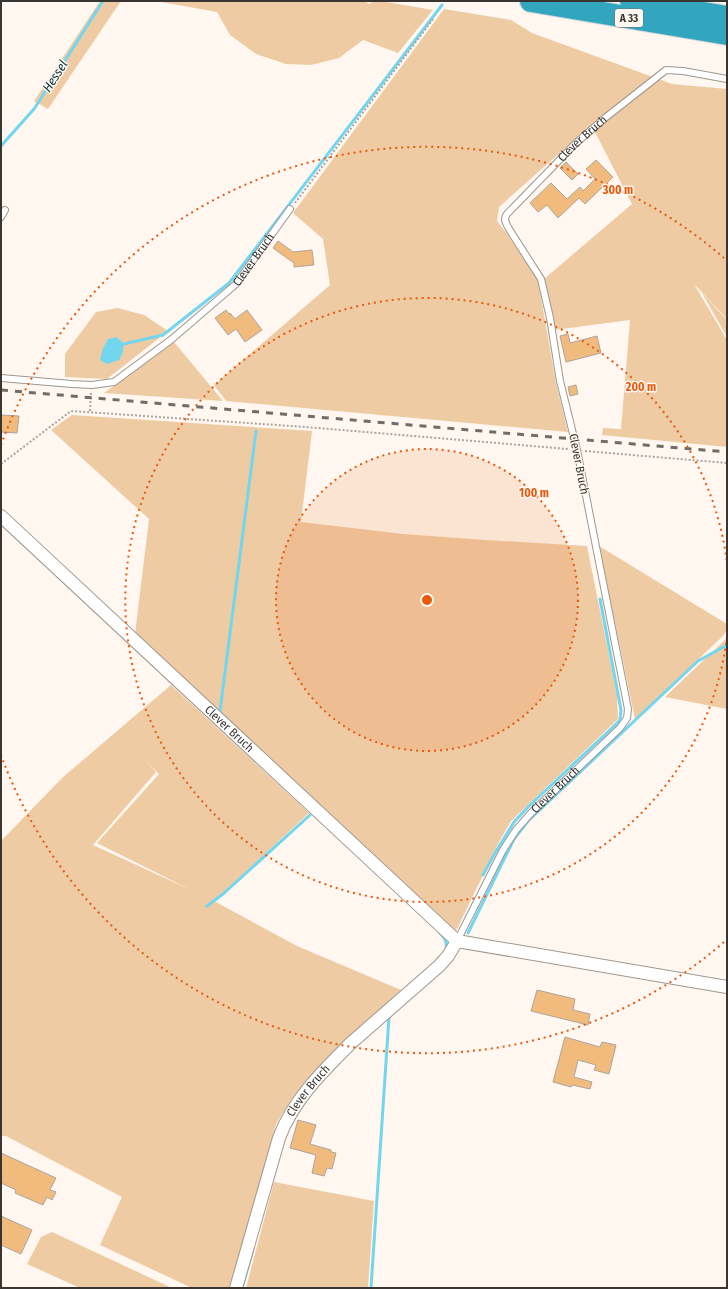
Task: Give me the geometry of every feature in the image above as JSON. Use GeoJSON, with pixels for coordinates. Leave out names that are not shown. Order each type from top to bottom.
{"type":"FeatureCollection","features":[{"type":"Feature","properties":{"kind":"highway","name":"A 33"},"geometry":{"type":"LineString","coordinates":[[532,1],[727,34]]}},
{"type":"Feature","properties":{"kind":"highway","name":"A 33"},"geometry":{"type":"LineString","coordinates":[[632,1],[727,17]]}},
{"type":"Feature","properties":{"kind":"street","name":"Clever Bruch"},"geometry":{"type":"LineString","coordinates":[[1,516],[457,941],[448,956],[439,966],[338,1056],[303,1095],[293,1110],[279,1138],[236,1288]]}},
{"type":"Feature","properties":{"kind":"street"},"geometry":{"type":"LineString","coordinates":[[457,941],[727,987]]}},
{"type":"Feature","properties":{"kind":"lane","name":"Clever Bruch"},"geometry":{"type":"LineString","coordinates":[[457,941],[503,850],[516,830],[531,813],[616,733],[627,718],[628,709],[577,450],[560,381],[550,318],[541,278],[509,229],[505,222],[505,218],[507,214],[575,144],[604,118],[666,70],[683,71],[727,79]]}},
{"type":"Feature","properties":{"kind":"lane","name":"Clever Bruch"},"geometry":{"type":"LineString","coordinates":[[1,378],[92,385],[114,382],[172,339],[236,284],[290,209]]}},
{"type":"Feature","properties":{"kind":"lane"},"geometry":{"type":"LineString","coordinates":[[1,217],[5,210]]}},
{"type":"Feature","properties":{"kind":"path"},"geometry":{"type":"LineString","coordinates":[[290,209],[433,19]]}},
{"type":"Feature","properties":{"kind":"path"},"geometry":{"type":"LineString","coordinates":[[90,412],[92,385]]}},
{"type":"Feature","properties":{"kind":"path"},"geometry":{"type":"LineString","coordinates":[[1,464],[71,411],[306,427],[727,463]]}},
{"type":"Feature","properties":{"kind":"shaded area"},"geometry":{"type":"Polygon","coordinates":[[[100,1],[121,1],[48,109],[34,101],[100,1]]]}},
{"type":"Feature","properties":{"kind":"shaded area"},"geometry":{"type":"Polygon","coordinates":[[[156,1],[365,1],[369,4],[374,1],[381,1],[433,10],[398,53],[363,40],[339,58],[311,65],[286,64],[256,54],[230,35],[217,12],[156,1]]]}},
{"type":"Feature","properties":{"kind":"shaded area"},"geometry":{"type":"Polygon","coordinates":[[[444,9],[511,20],[532,33],[672,84],[727,89],[727,319],[694,284],[727,340],[727,447],[602,435],[603,428],[621,429],[630,320],[554,330],[544,279],[632,204],[595,132],[571,143],[499,207],[497,221],[538,280],[556,383],[568,432],[226,401],[214,385],[330,285],[323,239],[293,213],[444,9]]]}},
{"type":"Feature","properties":{"kind":"shaded area"},"geometry":{"type":"Polygon","coordinates":[[[702,293],[727,320],[727,337],[702,293]]]}},
{"type":"Feature","properties":{"kind":"shaded area"},"geometry":{"type":"Polygon","coordinates":[[[118,308],[144,315],[168,331],[107,379],[65,377],[65,354],[96,312],[118,308]]]}},
{"type":"Feature","properties":{"kind":"shaded area"},"geometry":{"type":"Polygon","coordinates":[[[174,342],[223,401],[104,393],[174,342]]]}},
{"type":"Feature","properties":{"kind":"shaded area"},"geometry":{"type":"Polygon","coordinates":[[[72,415],[312,431],[301,522],[403,534],[587,546],[617,695],[618,719],[511,821],[499,842],[455,933],[135,634],[149,519],[51,430],[72,415]]]}},
{"type":"Feature","properties":{"kind":"shaded area"},"geometry":{"type":"Polygon","coordinates":[[[599,546],[727,624],[727,630],[723,636],[635,719],[599,546]]]}},
{"type":"Feature","properties":{"kind":"shaded area"},"geometry":{"type":"Polygon","coordinates":[[[727,638],[727,709],[665,697],[727,638]]]}},
{"type":"Feature","properties":{"kind":"shaded area"},"geometry":{"type":"Polygon","coordinates":[[[171,685],[309,813],[214,901],[297,946],[401,990],[350,1036],[318,1069],[303,1086],[276,1124],[229,1288],[192,1288],[100,1245],[122,1197],[6,1136],[1,1136],[1,841],[62,778],[171,685]],[[144,759],[156,772],[93,845],[191,890],[97,843],[159,774],[144,759]]]}},
{"type":"Feature","properties":{"kind":"shaded area"},"geometry":{"type":"Polygon","coordinates":[[[274,1182],[374,1201],[368,1288],[246,1288],[274,1182]]]}},
{"type":"Feature","properties":{"kind":"shaded area"},"geometry":{"type":"Polygon","coordinates":[[[52,1232],[172,1288],[80,1288],[27,1264],[41,1237],[52,1232]]]}},
{"type":"Feature","properties":{"kind":"water"},"geometry":{"type":"Polygon","coordinates":[[[117,337],[124,344],[122,355],[119,360],[107,364],[100,360],[103,348],[108,339],[117,337]]]}},
{"type":"Feature","properties":{"kind":"building"},"geometry":{"type":"Polygon","coordinates":[[[596,160],[613,177],[585,204],[579,198],[558,218],[547,205],[538,212],[530,203],[551,183],[567,199],[580,187],[583,191],[595,179],[586,169],[596,160]]]}},
{"type":"Feature","properties":{"kind":"building"},"geometry":{"type":"Polygon","coordinates":[[[566,162],[578,174],[572,180],[560,168],[566,162]]]}},
{"type":"Feature","properties":{"kind":"building"},"geometry":{"type":"Polygon","coordinates":[[[278,241],[293,252],[312,250],[314,265],[294,267],[294,263],[273,248],[278,241]]]}},
{"type":"Feature","properties":{"kind":"building"},"geometry":{"type":"Polygon","coordinates":[[[226,310],[235,319],[247,310],[262,330],[245,342],[236,329],[228,335],[215,318],[226,310]]]}},
{"type":"Feature","properties":{"kind":"building"},"geometry":{"type":"Polygon","coordinates":[[[568,334],[570,343],[597,336],[601,353],[566,362],[560,336],[568,334]]]}},
{"type":"Feature","properties":{"kind":"building"},"geometry":{"type":"Polygon","coordinates":[[[576,385],[578,394],[570,396],[568,387],[576,385]]]}},
{"type":"Feature","properties":{"kind":"building"},"geometry":{"type":"Polygon","coordinates":[[[1,415],[19,416],[17,433],[1,432],[1,415]]]}},
{"type":"Feature","properties":{"kind":"building"},"geometry":{"type":"Polygon","coordinates":[[[537,990],[575,999],[573,1010],[590,1014],[588,1025],[531,1011],[537,990]]]}},
{"type":"Feature","properties":{"kind":"building"},"geometry":{"type":"Polygon","coordinates":[[[565,1037],[600,1047],[602,1042],[616,1045],[609,1074],[594,1070],[596,1065],[578,1060],[574,1077],[592,1082],[590,1089],[572,1085],[571,1087],[553,1082],[565,1037]]]}},
{"type":"Feature","properties":{"kind":"building"},"geometry":{"type":"Polygon","coordinates":[[[298,1120],[316,1125],[310,1144],[336,1153],[332,1169],[327,1168],[324,1176],[312,1173],[316,1155],[290,1148],[298,1120]]]}},
{"type":"Feature","properties":{"kind":"building"},"geometry":{"type":"Polygon","coordinates":[[[1,1153],[56,1178],[50,1190],[56,1192],[52,1200],[47,1197],[43,1205],[15,1193],[16,1190],[1,1183],[1,1153]]]}},
{"type":"Feature","properties":{"kind":"building"},"geometry":{"type":"Polygon","coordinates":[[[1,1216],[32,1230],[21,1254],[1,1245],[1,1216]]]}},
{"type":"Feature","properties":{"kind":"waterway","name":"Hessel"},"geometry":{"type":"LineString","coordinates":[[1,146],[34,109],[103,1]]}},
{"type":"Feature","properties":{"kind":"waterway"},"geometry":{"type":"LineString","coordinates":[[124,344],[163,335],[229,283],[442,5]]}},
{"type":"Feature","properties":{"kind":"waterway"},"geometry":{"type":"LineString","coordinates":[[220,711],[256,431]]}},
{"type":"Feature","properties":{"kind":"waterway"},"geometry":{"type":"LineString","coordinates":[[483,875],[514,822],[620,720],[621,710],[600,599]]}},
{"type":"Feature","properties":{"kind":"waterway"},"geometry":{"type":"LineString","coordinates":[[468,933],[514,839],[528,821],[698,661],[727,645]]}},
{"type":"Feature","properties":{"kind":"waterway"},"geometry":{"type":"LineString","coordinates":[[207,906],[223,894],[310,815]]}},
{"type":"Feature","properties":{"kind":"waterway"},"geometry":{"type":"LineString","coordinates":[[439,932],[445,940],[446,950]]}},
{"type":"Feature","properties":{"kind":"waterway"},"geometry":{"type":"LineString","coordinates":[[371,1288],[389,1017],[391,1015]]}},
{"type":"Feature","properties":{"kind":"waterway"},"geometry":{"type":"LineString","coordinates":[[242,1288],[253,1249]]}},
{"type":"Feature","properties":{"kind":"railway"},"geometry":{"type":"LineString","coordinates":[[1,390],[727,452]]}}]}
